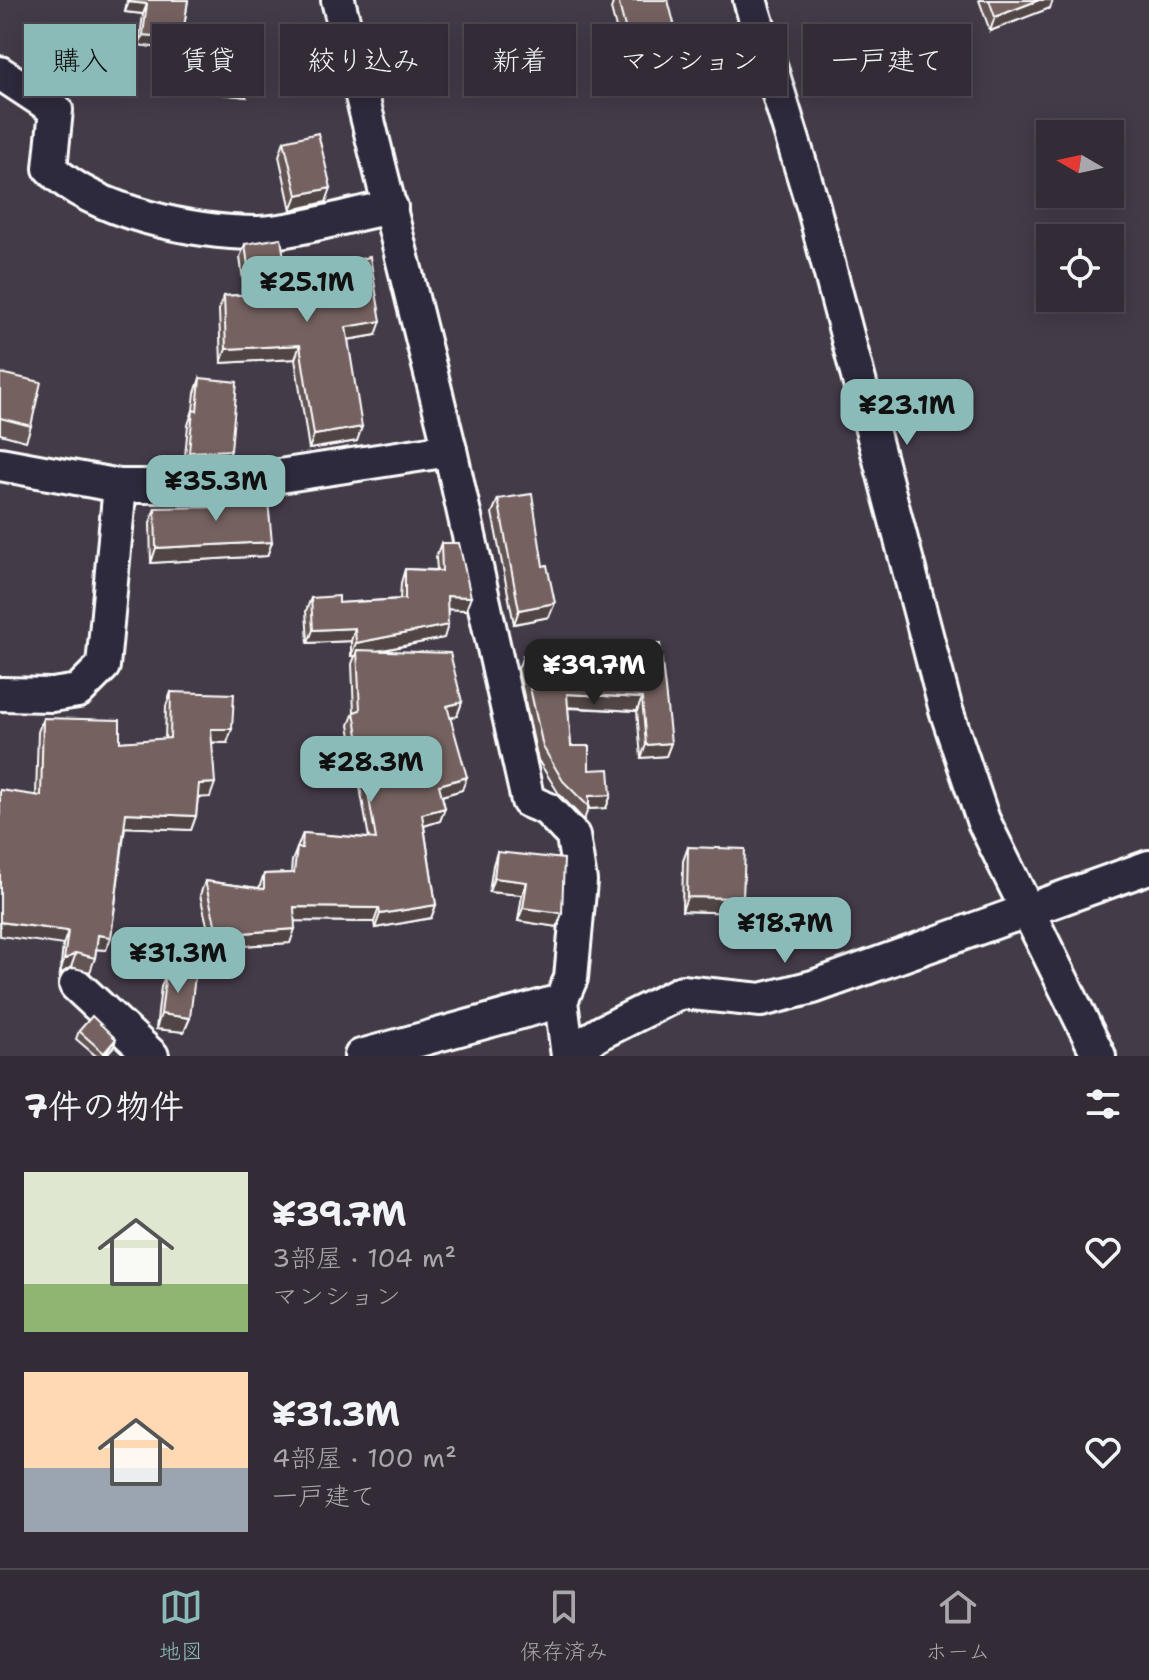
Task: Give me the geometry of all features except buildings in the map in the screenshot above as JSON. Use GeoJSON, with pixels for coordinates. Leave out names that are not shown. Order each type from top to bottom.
{"type":"FeatureCollection","features":[{"type":"Feature","properties":{"kind":"street"},"geometry":{"type":"LineString","coordinates":[[338,0],[450,450],[528,801],[547,809],[573,836],[580,881],[571,978],[561,1001],[569,1055],[602,1032],[682,992],[761,1000],[800,991],[1029,907],[1149,867]]}},
{"type":"Feature","properties":{"kind":"street"},"geometry":{"type":"LineString","coordinates":[[750,0],[813,206],[946,710],[983,820],[1029,907],[1099,1056]]}},
{"type":"Feature","properties":{"kind":"street"},"geometry":{"type":"LineString","coordinates":[[0,73],[56,110],[50,168],[63,181],[106,202],[175,225],[259,233],[391,207]]}},
{"type":"Feature","properties":{"kind":"street"},"geometry":{"type":"LineString","coordinates":[[0,464],[120,486],[214,486],[450,450]]}},
{"type":"Feature","properties":{"kind":"street"},"geometry":{"type":"LineString","coordinates":[[0,694],[52,695],[78,691],[103,666],[120,486]]}},
{"type":"Feature","properties":{"kind":"street"},"geometry":{"type":"LineString","coordinates":[[76,985],[152,1056]]}},
{"type":"Feature","properties":{"kind":"street"},"geometry":{"type":"LineString","coordinates":[[361,1056],[561,1001]]}}]}
